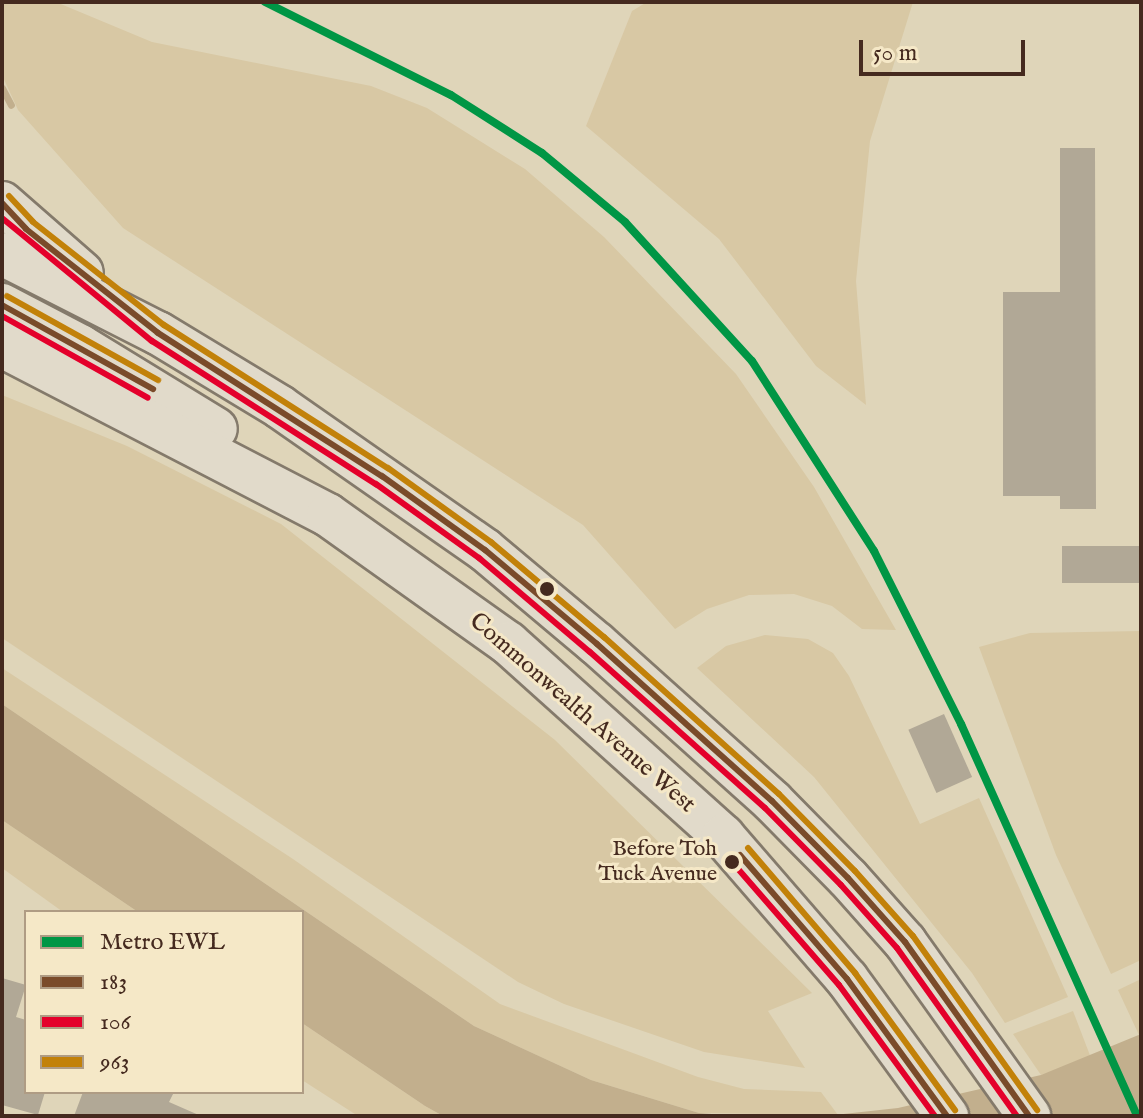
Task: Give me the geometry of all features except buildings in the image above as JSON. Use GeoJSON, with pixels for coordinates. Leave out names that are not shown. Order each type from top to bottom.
{"type":"FeatureCollection","features":[{"type":"Feature","properties":{"kind":"main road"},"geometry":{"type":"LineString","coordinates":[[2,203],[26,229],[158,333]]}},
{"type":"Feature","properties":{"kind":"main road"},"geometry":{"type":"LineString","coordinates":[[2,254],[158,333],[280,407],[485,550],[772,801],[905,942],[1029,1116]]}},
{"type":"Feature","properties":{"kind":"main road"},"geometry":{"type":"LineString","coordinates":[[2,305],[80,346],[225,435],[328,515]]}},
{"type":"Feature","properties":{"kind":"main road","name":"Commonwealth Avenue West"},"geometry":{"type":"LineString","coordinates":[[2,346],[328,515],[508,643],[616,736],[723,836],[847,979],[947,1116]]}},
{"type":"Feature","properties":{"kind":"shaded area"},"geometry":{"type":"Polygon","coordinates":[[[2,2],[56,2],[152,42],[371,86],[427,108],[525,169],[604,237],[736,374],[814,487],[896,630],[862,629],[832,606],[794,594],[749,595],[707,609],[675,629],[583,525],[123,228],[18,110],[2,75],[2,2]]]}},
{"type":"Feature","properties":{"kind":"shaded area"},"geometry":{"type":"Polygon","coordinates":[[[647,2],[913,2],[870,141],[856,281],[866,405],[816,366],[719,239],[586,126],[632,11],[647,2]]]}},
{"type":"Feature","properties":{"kind":"shaded area"},"geometry":{"type":"Polygon","coordinates":[[[2,395],[127,446],[281,524],[555,740],[812,993],[768,1011],[805,1068],[704,1052],[564,1004],[518,982],[2,638],[2,395]]]}},
{"type":"Feature","properties":{"kind":"shaded area"},"geometry":{"type":"Polygon","coordinates":[[[1141,631],[1141,960],[1111,974],[1056,855],[979,647],[1030,633],[1141,631]]]}},
{"type":"Feature","properties":{"kind":"shaded area"},"geometry":{"type":"Polygon","coordinates":[[[765,635],[808,639],[833,653],[849,676],[920,824],[979,798],[1068,997],[1005,1023],[972,973],[814,777],[697,668],[726,646],[765,635]]]}},
{"type":"Feature","properties":{"kind":"shaded area"},"geometry":{"type":"Polygon","coordinates":[[[2,668],[293,859],[500,1004],[698,1077],[744,1089],[821,1092],[838,1115],[699,1113],[591,1080],[474,1026],[2,704],[2,668]]]}},
{"type":"Feature","properties":{"kind":"shaded area"},"geometry":{"type":"Polygon","coordinates":[[[2,704],[304,910],[135,910],[2,820],[2,704]]]}},
{"type":"Feature","properties":{"kind":"shaded area"},"geometry":{"type":"Polygon","coordinates":[[[2,820],[135,910],[60,910],[2,868],[2,820]]]}},
{"type":"Feature","properties":{"kind":"shaded area"},"geometry":{"type":"Polygon","coordinates":[[[304,910],[474,1026],[591,1080],[699,1113],[738,1116],[443,1116],[304,1024],[304,910]]]}},
{"type":"Feature","properties":{"kind":"shaded area"},"geometry":{"type":"Polygon","coordinates":[[[1141,979],[1141,1034],[1139,1035],[1118,990],[1141,979]]]}},
{"type":"Feature","properties":{"kind":"shaded area"},"geometry":{"type":"Polygon","coordinates":[[[1073,1011],[1091,1058],[1041,1075],[1013,1034],[1073,1011]]]}},
{"type":"Feature","properties":{"kind":"shaded area"},"geometry":{"type":"Polygon","coordinates":[[[304,1024],[443,1116],[358,1116],[304,1081],[304,1024]]]}},
{"type":"Feature","properties":{"kind":"shaded area"},"geometry":{"type":"Polygon","coordinates":[[[1141,1034],[1141,1116],[825,1116],[898,1108],[1041,1075],[1141,1034]]]}},
{"type":"Feature","properties":{"kind":"waterway"},"geometry":{"type":"LineString","coordinates":[[2,88],[11,105]]}},
{"type":"Feature","properties":{"kind":"metro line","name":"EWL"},"geometry":{"type":"LineString","coordinates":[[265,2],[451,95],[542,153],[625,222],[752,361],[874,551],[961,724],[1137,1116]]}},
{"type":"Feature","properties":{"kind":"transit line","name":"963"},"geometry":{"type":"LineString","coordinates":[[9,196],[33,222],[164,325],[388,468],[491,542],[604,637],[779,794],[855,871],[913,936],[1037,1110]]}},
{"type":"Feature","properties":{"kind":"transit line","name":"183"},"geometry":{"type":"LineString","coordinates":[[2,203],[26,229],[158,333],[382,476],[485,550],[597,644],[772,801],[848,878],[905,942],[1029,1116]]}},
{"type":"Feature","properties":{"kind":"transit line","name":"106"},"geometry":{"type":"LineString","coordinates":[[2,218],[152,341],[376,484],[479,558],[590,652],[765,808],[841,885],[897,948],[1017,1116]]}},
{"type":"Feature","properties":{"kind":"transit line","name":"963"},"geometry":{"type":"LineString","coordinates":[[7,296],[158,380]]}},
{"type":"Feature","properties":{"kind":"transit line","name":"183"},"geometry":{"type":"LineString","coordinates":[[2,305],[153,389]]}},
{"type":"Feature","properties":{"kind":"transit line","name":"106"},"geometry":{"type":"LineString","coordinates":[[2,316],[148,398]]}},
{"type":"Feature","properties":{"kind":"transit line","name":"963"},"geometry":{"type":"LineString","coordinates":[[748,848],[855,973],[955,1110]]}},
{"type":"Feature","properties":{"kind":"transit line","name":"183"},"geometry":{"type":"LineString","coordinates":[[740,855],[847,979],[947,1116]]}},
{"type":"Feature","properties":{"kind":"transit line","name":"106"},"geometry":{"type":"LineString","coordinates":[[732,862],[839,985],[935,1116]]}},
{"type":"Feature","properties":{"kind":"place","name":"Before Toh Tuck Avenue"},"geometry":{"type":"Point","coordinates":[732,862]}}]}
